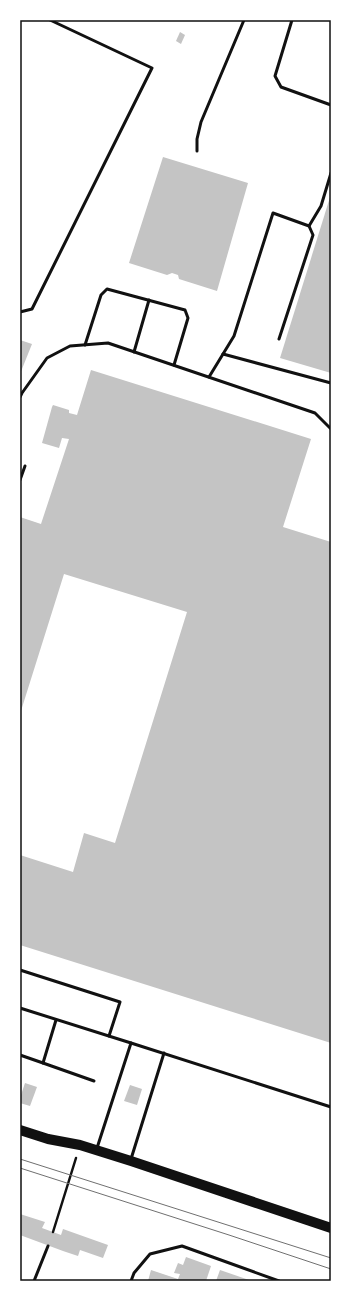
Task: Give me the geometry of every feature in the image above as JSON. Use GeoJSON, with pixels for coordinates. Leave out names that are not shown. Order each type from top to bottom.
{"type":"FeatureCollection","features":[{"type":"Feature","properties":{"kind":"main road"},"geometry":{"type":"LineString","coordinates":[[20,1130],[48,1139],[80,1145],[131,1161],[331,1228]]}},
{"type":"Feature","properties":{"kind":"lane"},"geometry":{"type":"LineString","coordinates":[[20,312],[32,309],[152,68],[50,20]]}},
{"type":"Feature","properties":{"kind":"lane"},"geometry":{"type":"LineString","coordinates":[[197,151],[197,138],[201,122],[244,20]]}},
{"type":"Feature","properties":{"kind":"lane"},"geometry":{"type":"LineString","coordinates":[[292,20],[275,76],[281,87],[331,105]]}},
{"type":"Feature","properties":{"kind":"lane"},"geometry":{"type":"LineString","coordinates":[[309,226],[321,206],[331,173]]}},
{"type":"Feature","properties":{"kind":"lane"},"geometry":{"type":"LineString","coordinates":[[209,377],[234,336],[273,213],[309,226],[313,235],[279,339]]}},
{"type":"Feature","properties":{"kind":"lane"},"geometry":{"type":"LineString","coordinates":[[85,345],[101,295],[107,288],[184,310],[188,318],[174,365]]}},
{"type":"Feature","properties":{"kind":"lane"},"geometry":{"type":"LineString","coordinates":[[134,352],[149,300]]}},
{"type":"Feature","properties":{"kind":"lane"},"geometry":{"type":"LineString","coordinates":[[20,397],[47,358],[70,346],[108,343],[315,413],[331,428]]}},
{"type":"Feature","properties":{"kind":"lane"},"geometry":{"type":"LineString","coordinates":[[223,354],[331,383]]}},
{"type":"Feature","properties":{"kind":"lane"},"geometry":{"type":"LineString","coordinates":[[20,480],[25,466]]}},
{"type":"Feature","properties":{"kind":"lane"},"geometry":{"type":"LineString","coordinates":[[20,970],[120,1002],[109,1036]]}},
{"type":"Feature","properties":{"kind":"lane"},"geometry":{"type":"LineString","coordinates":[[20,1008],[331,1107]]}},
{"type":"Feature","properties":{"kind":"lane"},"geometry":{"type":"LineString","coordinates":[[43,1063],[56,1020]]}},
{"type":"Feature","properties":{"kind":"lane"},"geometry":{"type":"LineString","coordinates":[[96,1150],[131,1043]]}},
{"type":"Feature","properties":{"kind":"lane"},"geometry":{"type":"LineString","coordinates":[[131,1161],[164,1053]]}},
{"type":"Feature","properties":{"kind":"lane"},"geometry":{"type":"LineString","coordinates":[[20,1055],[94,1081]]}},
{"type":"Feature","properties":{"kind":"lane"},"geometry":{"type":"LineString","coordinates":[[34,1281],[48,1246]]}},
{"type":"Feature","properties":{"kind":"lane"},"geometry":{"type":"LineString","coordinates":[[131,1281],[134,1273],[150,1254],[182,1246],[279,1281]]}},
{"type":"Feature","properties":{"kind":"path"},"geometry":{"type":"LineString","coordinates":[[53,1232],[72,1175],[80,1145]]}},
{"type":"Feature","properties":{"kind":"building"},"geometry":{"type":"Polygon","coordinates":[[[180,32],[185,35],[181,44],[176,41],[180,32]]]}},
{"type":"Feature","properties":{"kind":"building"},"geometry":{"type":"Polygon","coordinates":[[[163,157],[248,183],[217,291],[179,279],[178,275],[172,273],[167,275],[129,263],[163,157]]]}},
{"type":"Feature","properties":{"kind":"building"},"geometry":{"type":"Polygon","coordinates":[[[331,194],[331,373],[280,358],[331,194]]]}},
{"type":"Feature","properties":{"kind":"building"},"geometry":{"type":"Polygon","coordinates":[[[20,340],[32,344],[20,374],[20,340]]]}},
{"type":"Feature","properties":{"kind":"building"},"geometry":{"type":"Polygon","coordinates":[[[91,370],[311,439],[283,527],[331,542],[331,1043],[20,945],[20,855],[73,872],[84,833],[115,843],[187,612],[64,574],[20,714],[20,517],[41,524],[69,439],[62,438],[59,448],[42,443],[52,407],[53,405],[69,410],[69,413],[77,415],[91,370]]]}},
{"type":"Feature","properties":{"kind":"building"},"geometry":{"type":"Polygon","coordinates":[[[25,1083],[37,1087],[30,1106],[20,1103],[20,1098],[25,1083]]]}},
{"type":"Feature","properties":{"kind":"building"},"geometry":{"type":"Polygon","coordinates":[[[130,1085],[142,1089],[137,1105],[124,1101],[130,1085]]]}},
{"type":"Feature","properties":{"kind":"building"},"geometry":{"type":"Polygon","coordinates":[[[20,1214],[45,1222],[42,1228],[61,1235],[63,1229],[108,1245],[103,1258],[80,1250],[78,1256],[20,1235],[20,1214]]]}},
{"type":"Feature","properties":{"kind":"building"},"geometry":{"type":"Polygon","coordinates":[[[186,1257],[211,1266],[206,1281],[148,1281],[151,1270],[178,1279],[180,1274],[174,1273],[178,1263],[183,1265],[186,1257]]]}},
{"type":"Feature","properties":{"kind":"building"},"geometry":{"type":"Polygon","coordinates":[[[220,1270],[252,1281],[216,1281],[220,1270]]]}},
{"type":"Feature","properties":{"kind":"tram line"},"geometry":{"type":"LineString","coordinates":[[20,1159],[331,1258]]}},
{"type":"Feature","properties":{"kind":"tram line"},"geometry":{"type":"LineString","coordinates":[[20,1168],[331,1269]]}}]}
